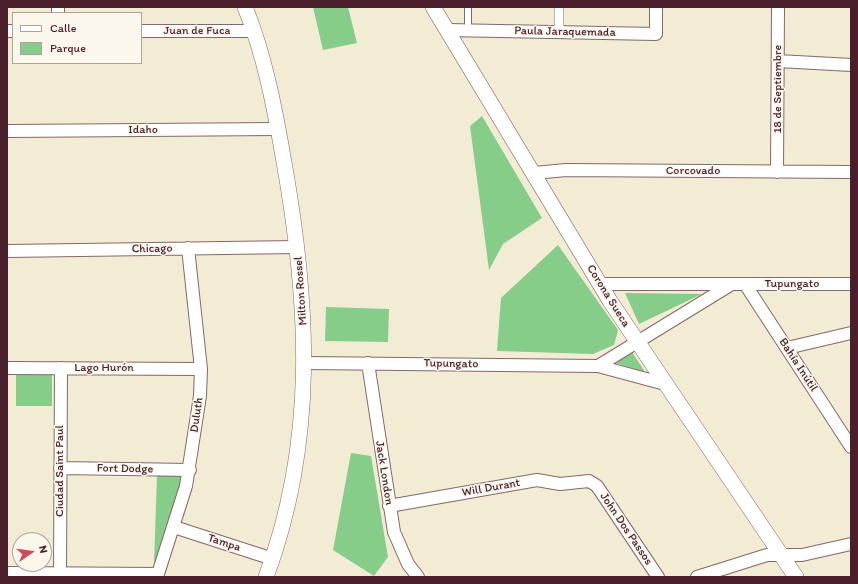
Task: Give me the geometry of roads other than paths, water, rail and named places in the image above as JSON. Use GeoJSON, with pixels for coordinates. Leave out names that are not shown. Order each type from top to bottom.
{"type":"FeatureCollection","features":[{"type":"Feature","properties":{"kind":"street","name":"Milton Rossel"},"geometry":{"type":"LineString","coordinates":[[244,7],[267,81],[278,129],[297,247],[303,304],[305,363],[304,397],[296,458],[287,505],[273,558],[266,577]]}},
{"type":"Feature","properties":{"kind":"street","name":"Corona Sueca"},"geometry":{"type":"LineString","coordinates":[[433,7],[636,341],[796,577]]}},
{"type":"Feature","properties":{"kind":"street"},"geometry":{"type":"LineString","coordinates":[[559,7],[559,32]]}},
{"type":"Feature","properties":{"kind":"street","name":"Paula Jaraquemada"},"geometry":{"type":"LineString","coordinates":[[447,30],[656,34],[656,7]]}},
{"type":"Feature","properties":{"kind":"street","name":"18 de Septiembre"},"geometry":{"type":"LineString","coordinates":[[777,172],[778,7]]}},
{"type":"Feature","properties":{"kind":"street","name":"Juan de Fuca"},"geometry":{"type":"LineString","coordinates":[[142,31],[252,31]]}},
{"type":"Feature","properties":{"kind":"street"},"geometry":{"type":"LineString","coordinates":[[778,61],[851,65]]}},
{"type":"Feature","properties":{"kind":"street","name":"Idaho"},"geometry":{"type":"LineString","coordinates":[[7,131],[278,129]]}},
{"type":"Feature","properties":{"kind":"street","name":"Corcovado"},"geometry":{"type":"LineString","coordinates":[[534,173],[566,170],[851,172]]}},
{"type":"Feature","properties":{"kind":"street","name":"Chicago"},"geometry":{"type":"LineString","coordinates":[[7,251],[297,247]]}},
{"type":"Feature","properties":{"kind":"street","name":"Duluth"},"geometry":{"type":"LineString","coordinates":[[158,576],[190,470],[200,396],[201,369],[188,248]]}},
{"type":"Feature","properties":{"kind":"street","name":"Tupungato"},"geometry":{"type":"LineString","coordinates":[[600,284],[851,284]]}},
{"type":"Feature","properties":{"kind":"street"},"geometry":{"type":"LineString","coordinates":[[598,366],[636,341],[733,284]]}},
{"type":"Feature","properties":{"kind":"street","name":"Bahía Inútil"},"geometry":{"type":"LineString","coordinates":[[745,284],[850,443]]}},
{"type":"Feature","properties":{"kind":"street"},"geometry":{"type":"LineString","coordinates":[[787,348],[851,333]]}},
{"type":"Feature","properties":{"kind":"street","name":"Tupungato"},"geometry":{"type":"LineString","coordinates":[[305,363],[598,366],[665,384]]}},
{"type":"Feature","properties":{"kind":"street","name":"Jack London"},"geometry":{"type":"LineString","coordinates":[[368,363],[389,506],[398,543],[408,564],[418,577]]}},
{"type":"Feature","properties":{"kind":"street","name":"Lago Hurón"},"geometry":{"type":"LineString","coordinates":[[7,368],[201,369]]}},
{"type":"Feature","properties":{"kind":"street","name":"Ciudad Saint Paul"},"geometry":{"type":"LineString","coordinates":[[60,573],[61,368]]}},
{"type":"Feature","properties":{"kind":"street","name":"Fort Dodge"},"geometry":{"type":"LineString","coordinates":[[60,468],[190,470]]}},
{"type":"Feature","properties":{"kind":"street","name":"Will Durant"},"geometry":{"type":"LineString","coordinates":[[389,506],[537,480],[560,484],[592,482]]}},
{"type":"Feature","properties":{"kind":"street","name":"John Dos Passos"},"geometry":{"type":"LineString","coordinates":[[592,482],[597,486],[658,577]]}},
{"type":"Feature","properties":{"kind":"street","name":"Tampa"},"geometry":{"type":"LineString","coordinates":[[174,527],[273,558]]}},
{"type":"Feature","properties":{"kind":"street"},"geometry":{"type":"LineString","coordinates":[[697,577],[767,555],[802,555],[851,544]]}},
{"type":"Feature","properties":{"kind":"street"},"geometry":{"type":"LineString","coordinates":[[7,573],[158,576]]}},
{"type":"Feature","properties":{"kind":"lane"},"geometry":{"type":"LineString","coordinates":[[468,7],[468,30]]}}]}
